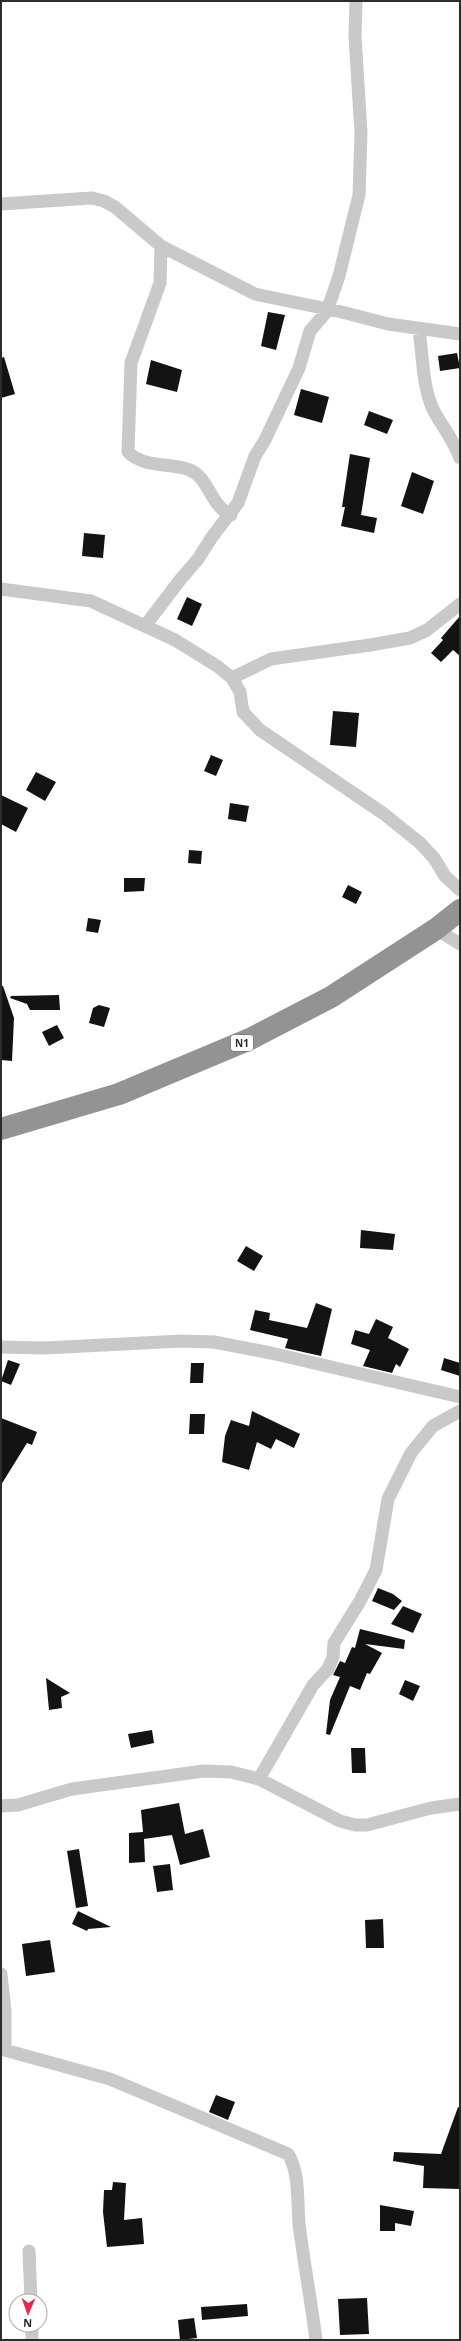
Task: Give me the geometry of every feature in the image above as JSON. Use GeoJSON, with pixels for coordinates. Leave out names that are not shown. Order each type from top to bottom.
{"type":"FeatureCollection","features":[{"type":"Feature","properties":{"kind":"highway","name":"N1"},"geometry":{"type":"LineString","coordinates":[[1,1129],[119,1094],[250,1039],[331,997],[436,929],[460,910]]}},
{"type":"Feature","properties":{"kind":"street"},"geometry":{"type":"LineString","coordinates":[[146,626],[180,580],[198,559],[219,527],[231,515],[238,503],[255,456],[265,440],[299,368],[310,331],[327,310],[339,276],[359,195],[361,133],[355,36],[356,1]]}},
{"type":"Feature","properties":{"kind":"street"},"geometry":{"type":"LineString","coordinates":[[1,204],[92,198],[104,201],[161,246],[255,294],[419,330],[460,334]]}},
{"type":"Feature","properties":{"kind":"street"},"geometry":{"type":"LineString","coordinates":[[161,246],[160,283],[131,363],[128,452],[134,458],[188,470],[197,474],[216,504],[223,512],[231,515]]}},
{"type":"Feature","properties":{"kind":"street"},"geometry":{"type":"LineString","coordinates":[[419,330],[427,389],[436,415],[450,435],[460,458]]}},
{"type":"Feature","properties":{"kind":"street"},"geometry":{"type":"LineString","coordinates":[[1,589],[91,601],[175,640],[217,666],[232,678],[240,692],[243,712],[255,725],[384,814],[420,843],[434,858],[444,876],[460,890]]}},
{"type":"Feature","properties":{"kind":"street"},"geometry":{"type":"LineString","coordinates":[[232,678],[271,658],[370,645],[410,638],[427,630],[460,604]]}},
{"type":"Feature","properties":{"kind":"street"},"geometry":{"type":"LineString","coordinates":[[436,929],[460,944]]}},
{"type":"Feature","properties":{"kind":"street"},"geometry":{"type":"LineString","coordinates":[[1,1346],[45,1348],[182,1341],[214,1342],[271,1353],[460,1397]]}},
{"type":"Feature","properties":{"kind":"street"},"geometry":{"type":"LineString","coordinates":[[259,1779],[313,1685],[328,1668],[333,1657],[334,1643],[360,1601],[376,1570],[388,1499],[411,1453],[433,1426],[460,1412]]}},
{"type":"Feature","properties":{"kind":"street"},"geometry":{"type":"LineString","coordinates":[[1,1806],[18,1805],[72,1789],[204,1771],[231,1772],[259,1779],[340,1821],[355,1825],[367,1826],[431,1808],[460,1804]]}},
{"type":"Feature","properties":{"kind":"street"},"geometry":{"type":"LineString","coordinates":[[1,1974],[5,2011],[3,2049],[110,2079],[288,2154],[293,2162],[299,2223],[316,2340]]}},
{"type":"Feature","properties":{"kind":"street"},"geometry":{"type":"LineString","coordinates":[[30,2251],[31,2293]]}},
{"type":"Feature","properties":{"kind":"building"},"geometry":{"type":"Polygon","coordinates":[[[268,312],[285,315],[276,350],[261,346],[268,312]]]}},
{"type":"Feature","properties":{"kind":"building"},"geometry":{"type":"Polygon","coordinates":[[[457,353],[460,368],[440,371],[438,356],[457,353]]]}},
{"type":"Feature","properties":{"kind":"building"},"geometry":{"type":"Polygon","coordinates":[[[4,357],[15,394],[1,398],[1,358],[4,357]]]}},
{"type":"Feature","properties":{"kind":"building"},"geometry":{"type":"Polygon","coordinates":[[[151,360],[182,370],[177,392],[146,384],[151,360]]]}},
{"type":"Feature","properties":{"kind":"building"},"geometry":{"type":"Polygon","coordinates":[[[301,389],[329,397],[322,423],[294,415],[301,389]]]}},
{"type":"Feature","properties":{"kind":"building"},"geometry":{"type":"Polygon","coordinates":[[[369,411],[393,420],[387,434],[364,425],[369,411]]]}},
{"type":"Feature","properties":{"kind":"building"},"geometry":{"type":"Polygon","coordinates":[[[350,454],[370,458],[361,515],[377,518],[374,533],[341,526],[345,507],[342,507],[350,454]]]}},
{"type":"Feature","properties":{"kind":"building"},"geometry":{"type":"Polygon","coordinates":[[[412,472],[434,481],[423,514],[401,506],[412,472]]]}},
{"type":"Feature","properties":{"kind":"building"},"geometry":{"type":"Polygon","coordinates":[[[84,533],[105,535],[103,558],[82,556],[84,533]]]}},
{"type":"Feature","properties":{"kind":"building"},"geometry":{"type":"Polygon","coordinates":[[[187,597],[202,604],[192,626],[177,619],[187,597]]]}},
{"type":"Feature","properties":{"kind":"building"},"geometry":{"type":"Polygon","coordinates":[[[460,616],[460,656],[453,650],[441,662],[431,653],[443,640],[441,638],[460,616]]]}},
{"type":"Feature","properties":{"kind":"building"},"geometry":{"type":"Polygon","coordinates":[[[333,711],[359,713],[356,747],[330,745],[333,711]]]}},
{"type":"Feature","properties":{"kind":"building"},"geometry":{"type":"Polygon","coordinates":[[[211,755],[223,760],[216,776],[204,771],[211,755]]]}},
{"type":"Feature","properties":{"kind":"building"},"geometry":{"type":"Polygon","coordinates":[[[36,772],[56,782],[45,801],[26,790],[36,772]]]}},
{"type":"Feature","properties":{"kind":"building"},"geometry":{"type":"Polygon","coordinates":[[[1,795],[28,808],[16,832],[1,824],[1,795]]]}},
{"type":"Feature","properties":{"kind":"building"},"geometry":{"type":"Polygon","coordinates":[[[230,803],[249,806],[246,822],[228,819],[230,803]]]}},
{"type":"Feature","properties":{"kind":"building"},"geometry":{"type":"Polygon","coordinates":[[[189,850],[202,851],[201,864],[188,863],[189,850]]]}},
{"type":"Feature","properties":{"kind":"building"},"geometry":{"type":"Polygon","coordinates":[[[124,878],[145,878],[144,891],[124,892],[124,878]]]}},
{"type":"Feature","properties":{"kind":"building"},"geometry":{"type":"Polygon","coordinates":[[[348,885],[362,892],[356,904],[342,897],[348,885]]]}},
{"type":"Feature","properties":{"kind":"building"},"geometry":{"type":"Polygon","coordinates":[[[88,918],[101,920],[98,933],[86,931],[88,918]]]}},
{"type":"Feature","properties":{"kind":"building"},"geometry":{"type":"Polygon","coordinates":[[[1,986],[3,986],[14,1018],[12,1061],[1,1060],[1,986]]]}},
{"type":"Feature","properties":{"kind":"building"},"geometry":{"type":"Polygon","coordinates":[[[59,995],[60,1010],[30,1010],[27,1004],[10,998],[11,996],[59,995]]]}},
{"type":"Feature","properties":{"kind":"building"},"geometry":{"type":"Polygon","coordinates":[[[99,1005],[110,1008],[104,1027],[89,1023],[93,1008],[99,1005]]]}},
{"type":"Feature","properties":{"kind":"building"},"geometry":{"type":"Polygon","coordinates":[[[57,1025],[64,1038],[49,1046],[42,1032],[57,1025]]]}},
{"type":"Feature","properties":{"kind":"building"},"geometry":{"type":"Polygon","coordinates":[[[361,1230],[395,1234],[393,1250],[360,1248],[361,1230]]]}},
{"type":"Feature","properties":{"kind":"building"},"geometry":{"type":"Polygon","coordinates":[[[246,1246],[263,1256],[254,1271],[237,1261],[246,1246]]]}},
{"type":"Feature","properties":{"kind":"building"},"geometry":{"type":"Polygon","coordinates":[[[316,1303],[332,1309],[321,1356],[285,1348],[288,1339],[250,1330],[255,1310],[270,1313],[269,1320],[307,1328],[316,1303]]]}},
{"type":"Feature","properties":{"kind":"building"},"geometry":{"type":"Polygon","coordinates":[[[376,1319],[393,1327],[388,1338],[409,1349],[400,1367],[396,1364],[392,1373],[363,1366],[370,1350],[351,1344],[355,1330],[369,1334],[376,1319]]]}},
{"type":"Feature","properties":{"kind":"building"},"geometry":{"type":"Polygon","coordinates":[[[444,1358],[460,1363],[460,1376],[441,1370],[444,1358]]]}},
{"type":"Feature","properties":{"kind":"building"},"geometry":{"type":"Polygon","coordinates":[[[8,1360],[20,1364],[11,1385],[1,1381],[8,1360]]]}},
{"type":"Feature","properties":{"kind":"building"},"geometry":{"type":"Polygon","coordinates":[[[191,1363],[204,1363],[203,1383],[190,1383],[191,1363]]]}},
{"type":"Feature","properties":{"kind":"building"},"geometry":{"type":"Polygon","coordinates":[[[252,1411],[300,1434],[294,1448],[276,1439],[271,1449],[257,1442],[249,1470],[222,1462],[225,1436],[231,1420],[249,1426],[252,1411]]]}},
{"type":"Feature","properties":{"kind":"building"},"geometry":{"type":"Polygon","coordinates":[[[190,1414],[205,1414],[204,1434],[189,1434],[190,1414]]]}},
{"type":"Feature","properties":{"kind":"building"},"geometry":{"type":"Polygon","coordinates":[[[1,1418],[37,1432],[32,1445],[27,1443],[1,1485],[1,1418]]]}},
{"type":"Feature","properties":{"kind":"building"},"geometry":{"type":"Polygon","coordinates":[[[378,1588],[393,1594],[402,1601],[394,1610],[372,1601],[378,1588]]]}},
{"type":"Feature","properties":{"kind":"building"},"geometry":{"type":"Polygon","coordinates":[[[403,1606],[422,1614],[413,1633],[391,1624],[403,1606]]]}},
{"type":"Feature","properties":{"kind":"building"},"geometry":{"type":"Polygon","coordinates":[[[360,1629],[405,1640],[404,1649],[365,1644],[382,1653],[370,1674],[367,1673],[360,1690],[350,1686],[330,1735],[326,1734],[330,1700],[340,1677],[333,1675],[340,1661],[345,1663],[352,1647],[355,1648],[360,1629]]]}},
{"type":"Feature","properties":{"kind":"building"},"geometry":{"type":"Polygon","coordinates":[[[46,1678],[70,1693],[61,1697],[62,1708],[49,1710],[46,1678]]]}},
{"type":"Feature","properties":{"kind":"building"},"geometry":{"type":"Polygon","coordinates":[[[405,1680],[420,1686],[413,1701],[399,1694],[405,1680]]]}},
{"type":"Feature","properties":{"kind":"building"},"geometry":{"type":"Polygon","coordinates":[[[152,1730],[154,1743],[131,1748],[128,1734],[152,1730]]]}},
{"type":"Feature","properties":{"kind":"building"},"geometry":{"type":"Polygon","coordinates":[[[351,1748],[365,1748],[366,1773],[352,1773],[351,1748]]]}},
{"type":"Feature","properties":{"kind":"building"},"geometry":{"type":"Polygon","coordinates":[[[179,1803],[185,1834],[203,1829],[210,1857],[180,1865],[172,1835],[144,1839],[145,1862],[129,1863],[129,1833],[143,1832],[141,1810],[179,1803]]]}},
{"type":"Feature","properties":{"kind":"building"},"geometry":{"type":"Polygon","coordinates":[[[79,1849],[88,1906],[76,1908],[67,1851],[79,1849]]]}},
{"type":"Feature","properties":{"kind":"building"},"geometry":{"type":"Polygon","coordinates":[[[170,1864],[173,1890],[157,1892],[153,1866],[170,1864]]]}},
{"type":"Feature","properties":{"kind":"building"},"geometry":{"type":"Polygon","coordinates":[[[78,1911],[111,1927],[88,1929],[87,1931],[72,1924],[78,1911]]]}},
{"type":"Feature","properties":{"kind":"building"},"geometry":{"type":"Polygon","coordinates":[[[383,1919],[384,1948],[366,1948],[365,1920],[383,1919]]]}},
{"type":"Feature","properties":{"kind":"building"},"geometry":{"type":"Polygon","coordinates":[[[50,1940],[55,1972],[26,1976],[22,1944],[50,1940]]]}},
{"type":"Feature","properties":{"kind":"building"},"geometry":{"type":"Polygon","coordinates":[[[216,2095],[235,2102],[228,2120],[209,2112],[216,2095]]]}},
{"type":"Feature","properties":{"kind":"building"},"geometry":{"type":"Polygon","coordinates":[[[458,2107],[460,2108],[459,2189],[423,2188],[424,2166],[393,2161],[394,2152],[441,2154],[458,2107]]]}},
{"type":"Feature","properties":{"kind":"building"},"geometry":{"type":"Polygon","coordinates":[[[113,2182],[126,2183],[124,2220],[142,2218],[144,2244],[107,2247],[103,2212],[104,2190],[112,2190],[113,2182]]]}},
{"type":"Feature","properties":{"kind":"building"},"geometry":{"type":"Polygon","coordinates":[[[380,2205],[414,2211],[411,2226],[395,2223],[395,2231],[380,2231],[380,2205]]]}},
{"type":"Feature","properties":{"kind":"building"},"geometry":{"type":"Polygon","coordinates":[[[367,2298],[369,2334],[340,2335],[338,2299],[367,2298]]]}},
{"type":"Feature","properties":{"kind":"building"},"geometry":{"type":"Polygon","coordinates":[[[247,2304],[248,2316],[202,2320],[201,2307],[247,2304]]]}},
{"type":"Feature","properties":{"kind":"building"},"geometry":{"type":"Polygon","coordinates":[[[194,2318],[197,2338],[180,2340],[178,2320],[194,2318]]]}}]}
